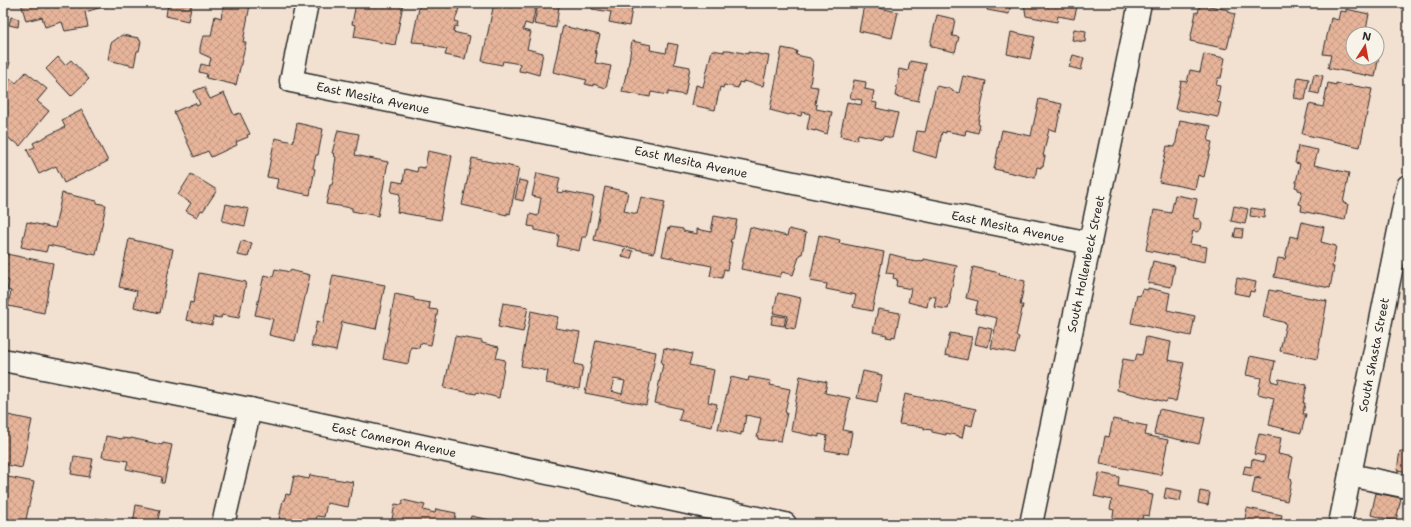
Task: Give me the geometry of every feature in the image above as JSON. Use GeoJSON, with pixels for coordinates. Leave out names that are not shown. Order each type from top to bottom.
{"type":"FeatureCollection","features":[{"type":"Feature","properties":{"kind":"street","name":"East Mesita Avenue"},"geometry":{"type":"LineString","coordinates":[[307,3],[291,81],[1090,243]]}},
{"type":"Feature","properties":{"kind":"street","name":"South Hollenbeck Street"},"geometry":{"type":"LineString","coordinates":[[1031,524],[1140,3]]}},
{"type":"Feature","properties":{"kind":"street","name":"South Shasta Street"},"geometry":{"type":"LineString","coordinates":[[1340,524],[1408,186]]}},
{"type":"Feature","properties":{"kind":"street","name":"East Cameron Avenue"},"geometry":{"type":"LineString","coordinates":[[3,360],[250,409],[785,524]]}},
{"type":"Feature","properties":{"kind":"street"},"geometry":{"type":"LineString","coordinates":[[223,524],[250,409]]}},
{"type":"Feature","properties":{"kind":"street"},"geometry":{"type":"LineString","coordinates":[[1350,475],[1408,487]]}},
{"type":"Feature","properties":{"kind":"building"},"geometry":{"type":"Polygon","coordinates":[[[21,3],[120,3],[85,12],[88,27],[65,31],[62,22],[45,27],[42,17],[26,21],[21,3]]]}},
{"type":"Feature","properties":{"kind":"building"},"geometry":{"type":"Polygon","coordinates":[[[168,3],[192,3],[188,21],[166,16],[168,3]]]}},
{"type":"Feature","properties":{"kind":"building"},"geometry":{"type":"Polygon","coordinates":[[[224,3],[250,5],[243,42],[246,42],[236,85],[206,78],[207,74],[199,72],[201,64],[209,66],[211,58],[200,53],[202,39],[204,36],[211,36],[215,16],[221,18],[224,3]]]}},
{"type":"Feature","properties":{"kind":"building"},"geometry":{"type":"Polygon","coordinates":[[[356,3],[393,3],[403,5],[395,45],[354,37],[356,25],[352,24],[356,3]]]}},
{"type":"Feature","properties":{"kind":"building"},"geometry":{"type":"Polygon","coordinates":[[[420,3],[451,3],[460,5],[455,21],[458,22],[457,27],[455,26],[453,32],[470,36],[465,59],[445,55],[447,49],[424,45],[425,43],[412,42],[420,3]]]}},
{"type":"Feature","properties":{"kind":"building"},"geometry":{"type":"Polygon","coordinates":[[[494,3],[526,3],[536,5],[532,25],[525,23],[523,30],[531,32],[527,49],[543,53],[539,75],[519,71],[520,64],[503,61],[502,65],[482,61],[494,3]]]}},
{"type":"Feature","properties":{"kind":"building"},"geometry":{"type":"Polygon","coordinates":[[[538,3],[559,6],[556,28],[534,24],[538,3]]]}},
{"type":"Feature","properties":{"kind":"building"},"geometry":{"type":"Polygon","coordinates":[[[593,3],[633,3],[629,26],[609,22],[611,12],[592,9],[593,3]]]}},
{"type":"Feature","properties":{"kind":"building"},"geometry":{"type":"Polygon","coordinates":[[[723,3],[742,3],[741,7],[723,3]]]}},
{"type":"Feature","properties":{"kind":"building"},"geometry":{"type":"Polygon","coordinates":[[[985,3],[1011,3],[1009,14],[987,10],[988,4],[985,3]]]}},
{"type":"Feature","properties":{"kind":"building"},"geometry":{"type":"Polygon","coordinates":[[[1024,3],[1078,3],[1074,19],[1058,16],[1057,22],[1026,16],[1024,3]]]}},
{"type":"Feature","properties":{"kind":"building"},"geometry":{"type":"Polygon","coordinates":[[[1214,3],[1230,3],[1229,6],[1214,3]]]}},
{"type":"Feature","properties":{"kind":"building"},"geometry":{"type":"Polygon","coordinates":[[[1200,4],[1229,10],[1228,12],[1235,14],[1227,49],[1190,41],[1196,12],[1198,13],[1200,4]]]}},
{"type":"Feature","properties":{"kind":"building"},"geometry":{"type":"Polygon","coordinates":[[[864,5],[898,12],[892,38],[859,31],[864,5]]]}},
{"type":"Feature","properties":{"kind":"building"},"geometry":{"type":"Polygon","coordinates":[[[1346,9],[1369,14],[1367,26],[1345,26],[1345,66],[1377,66],[1375,77],[1328,68],[1331,55],[1323,54],[1331,18],[1338,20],[1340,11],[1346,12],[1346,9]]]}},
{"type":"Feature","properties":{"kind":"building"},"geometry":{"type":"Polygon","coordinates":[[[937,15],[955,19],[952,36],[959,37],[955,52],[932,47],[932,45],[930,45],[937,15]]]}},
{"type":"Feature","properties":{"kind":"building"},"geometry":{"type":"Polygon","coordinates":[[[11,17],[19,19],[18,27],[9,25],[11,17]]]}},
{"type":"Feature","properties":{"kind":"building"},"geometry":{"type":"Polygon","coordinates":[[[563,26],[600,35],[595,53],[597,53],[595,63],[611,66],[606,88],[593,84],[593,86],[585,84],[587,80],[553,72],[563,26]]]}},
{"type":"Feature","properties":{"kind":"building"},"geometry":{"type":"Polygon","coordinates":[[[1074,29],[1086,31],[1085,42],[1072,40],[1074,29]]]}},
{"type":"Feature","properties":{"kind":"building"},"geometry":{"type":"Polygon","coordinates":[[[1011,32],[1035,37],[1030,59],[1007,54],[1011,32]]]}},
{"type":"Feature","properties":{"kind":"building"},"geometry":{"type":"Polygon","coordinates":[[[122,35],[139,38],[141,41],[134,66],[108,60],[111,43],[122,35]]]}},
{"type":"Feature","properties":{"kind":"building"},"geometry":{"type":"Polygon","coordinates":[[[632,41],[651,45],[650,50],[666,53],[668,43],[678,45],[674,64],[690,67],[685,95],[668,92],[668,95],[651,92],[650,97],[622,92],[627,74],[632,41]]]}},
{"type":"Feature","properties":{"kind":"building"},"geometry":{"type":"Polygon","coordinates":[[[782,48],[797,51],[796,55],[810,58],[813,62],[810,86],[818,87],[815,104],[817,105],[816,109],[832,112],[827,134],[807,129],[810,114],[802,112],[801,116],[789,115],[770,110],[782,48]]]}},
{"type":"Feature","properties":{"kind":"building"},"geometry":{"type":"Polygon","coordinates":[[[712,50],[724,52],[724,50],[729,50],[748,54],[748,52],[769,56],[763,86],[743,81],[743,83],[739,82],[738,88],[724,85],[723,88],[720,87],[715,110],[692,105],[696,85],[703,87],[712,50]]]}},
{"type":"Feature","properties":{"kind":"building"},"geometry":{"type":"Polygon","coordinates":[[[1204,54],[1225,58],[1221,78],[1218,78],[1216,85],[1220,86],[1217,102],[1221,103],[1218,117],[1175,109],[1181,81],[1187,82],[1190,70],[1200,72],[1204,54]]]}},
{"type":"Feature","properties":{"kind":"building"},"geometry":{"type":"Polygon","coordinates":[[[1073,55],[1084,58],[1081,70],[1069,67],[1073,55]]]}},
{"type":"Feature","properties":{"kind":"building"},"geometry":{"type":"Polygon","coordinates":[[[58,57],[65,65],[71,60],[89,79],[71,96],[46,69],[58,57]]]}},
{"type":"Feature","properties":{"kind":"building"},"geometry":{"type":"Polygon","coordinates":[[[3,60],[10,62],[7,73],[3,72],[3,60]]]}},
{"type":"Feature","properties":{"kind":"building"},"geometry":{"type":"Polygon","coordinates":[[[910,61],[926,64],[918,101],[895,96],[899,69],[908,71],[910,61]]]}},
{"type":"Feature","properties":{"kind":"building"},"geometry":{"type":"Polygon","coordinates":[[[26,72],[47,89],[37,101],[49,111],[20,146],[3,133],[3,127],[5,125],[3,123],[3,89],[11,79],[16,83],[26,72]]]}},
{"type":"Feature","properties":{"kind":"building"},"geometry":{"type":"Polygon","coordinates":[[[1314,74],[1323,76],[1319,94],[1310,92],[1314,74]]]}},
{"type":"Feature","properties":{"kind":"building"},"geometry":{"type":"Polygon","coordinates":[[[963,76],[986,81],[978,124],[980,125],[978,133],[966,130],[965,135],[946,131],[946,133],[942,132],[937,158],[913,151],[917,131],[925,132],[936,86],[952,89],[952,91],[959,93],[963,76]]]}},
{"type":"Feature","properties":{"kind":"building"},"geometry":{"type":"Polygon","coordinates":[[[1298,77],[1309,79],[1305,100],[1294,98],[1298,77]]]}},
{"type":"Feature","properties":{"kind":"building"},"geometry":{"type":"Polygon","coordinates":[[[3,78],[8,81],[3,88],[3,78]]]}},
{"type":"Feature","properties":{"kind":"building"},"geometry":{"type":"Polygon","coordinates":[[[854,80],[866,82],[865,89],[874,91],[872,102],[877,103],[876,108],[898,113],[892,138],[883,136],[882,139],[858,134],[857,140],[840,136],[847,102],[861,105],[862,100],[850,98],[854,80]]]}},
{"type":"Feature","properties":{"kind":"building"},"geometry":{"type":"Polygon","coordinates":[[[1328,83],[1372,89],[1360,147],[1302,134],[1309,104],[1323,107],[1328,83]]]}},
{"type":"Feature","properties":{"kind":"building"},"geometry":{"type":"Polygon","coordinates":[[[204,87],[210,99],[224,93],[234,115],[240,113],[250,134],[247,135],[248,137],[236,142],[237,145],[211,157],[208,151],[194,157],[174,112],[195,103],[197,106],[200,104],[194,91],[204,87]]]}},
{"type":"Feature","properties":{"kind":"building"},"geometry":{"type":"Polygon","coordinates":[[[1039,99],[1062,104],[1056,131],[1049,129],[1043,156],[1045,156],[1043,166],[1041,166],[1041,168],[1037,167],[1035,178],[994,169],[1002,130],[1031,136],[1039,99]]]}},
{"type":"Feature","properties":{"kind":"building"},"geometry":{"type":"Polygon","coordinates":[[[82,110],[108,161],[64,183],[56,166],[39,174],[27,150],[35,147],[33,143],[65,127],[62,120],[82,110]]]}},
{"type":"Feature","properties":{"kind":"building"},"geometry":{"type":"Polygon","coordinates":[[[1180,120],[1211,126],[1208,141],[1212,142],[1204,177],[1198,175],[1195,189],[1159,182],[1167,146],[1175,147],[1180,120]]]}},
{"type":"Feature","properties":{"kind":"building"},"geometry":{"type":"Polygon","coordinates":[[[297,123],[323,129],[318,155],[316,155],[313,168],[315,169],[310,195],[276,188],[278,179],[267,177],[275,138],[293,142],[297,123]]]}},
{"type":"Feature","properties":{"kind":"building"},"geometry":{"type":"Polygon","coordinates":[[[338,130],[359,134],[355,155],[388,162],[378,216],[352,211],[352,208],[326,204],[335,170],[336,157],[334,156],[335,154],[332,153],[338,130]]]}},
{"type":"Feature","properties":{"kind":"building"},"geometry":{"type":"Polygon","coordinates":[[[1298,146],[1318,150],[1314,165],[1349,173],[1343,203],[1348,204],[1345,220],[1301,211],[1302,205],[1299,204],[1302,191],[1295,187],[1300,164],[1295,163],[1298,146]]]}},
{"type":"Feature","properties":{"kind":"building"},"geometry":{"type":"Polygon","coordinates":[[[428,151],[452,156],[440,220],[397,212],[400,194],[391,192],[393,181],[403,183],[405,169],[417,172],[418,167],[425,168],[428,151]]]}},
{"type":"Feature","properties":{"kind":"building"},"geometry":{"type":"Polygon","coordinates":[[[472,158],[519,168],[510,214],[507,213],[507,215],[462,205],[472,158]]]}},
{"type":"Feature","properties":{"kind":"building"},"geometry":{"type":"Polygon","coordinates":[[[537,173],[560,178],[557,192],[563,193],[563,191],[594,197],[586,237],[582,237],[579,251],[557,246],[559,235],[535,230],[535,227],[528,226],[530,214],[538,216],[541,198],[532,196],[537,173]]]}},
{"type":"Feature","properties":{"kind":"building"},"geometry":{"type":"Polygon","coordinates":[[[191,174],[217,190],[203,211],[201,210],[197,217],[186,211],[191,203],[178,195],[191,174]]]}},
{"type":"Feature","properties":{"kind":"building"},"geometry":{"type":"Polygon","coordinates":[[[519,180],[528,182],[523,201],[515,199],[519,180]]]}},
{"type":"Feature","properties":{"kind":"building"},"geometry":{"type":"Polygon","coordinates":[[[605,187],[628,192],[624,211],[637,214],[641,197],[665,202],[654,253],[594,240],[605,187]]]}},
{"type":"Feature","properties":{"kind":"building"},"geometry":{"type":"Polygon","coordinates":[[[62,193],[97,201],[97,203],[106,205],[96,255],[48,245],[46,252],[21,247],[27,222],[55,228],[62,193]]]}},
{"type":"Feature","properties":{"kind":"building"},"geometry":{"type":"Polygon","coordinates":[[[1175,195],[1197,199],[1193,218],[1199,219],[1202,223],[1201,229],[1197,232],[1193,231],[1190,244],[1207,247],[1205,262],[1146,250],[1154,210],[1171,213],[1175,195]]]}},
{"type":"Feature","properties":{"kind":"building"},"geometry":{"type":"Polygon","coordinates":[[[226,204],[249,209],[245,226],[222,221],[226,204]]]}},
{"type":"Feature","properties":{"kind":"building"},"geometry":{"type":"Polygon","coordinates":[[[1234,206],[1248,209],[1245,224],[1231,221],[1234,206]]]}},
{"type":"Feature","properties":{"kind":"building"},"geometry":{"type":"Polygon","coordinates":[[[1251,208],[1265,210],[1264,218],[1250,216],[1251,208]]]}},
{"type":"Feature","properties":{"kind":"building"},"geometry":{"type":"Polygon","coordinates":[[[714,216],[737,220],[733,239],[731,239],[730,242],[732,242],[727,270],[724,269],[722,278],[710,276],[712,266],[662,256],[668,228],[683,229],[683,231],[697,234],[697,229],[711,232],[714,216]]]}},
{"type":"Feature","properties":{"kind":"building"},"geometry":{"type":"Polygon","coordinates":[[[1302,222],[1324,227],[1321,242],[1336,246],[1330,288],[1274,277],[1278,258],[1285,259],[1290,236],[1298,238],[1302,222]]]}},
{"type":"Feature","properties":{"kind":"building"},"geometry":{"type":"Polygon","coordinates":[[[750,227],[787,236],[789,229],[806,233],[802,254],[800,254],[793,275],[782,272],[780,277],[741,269],[750,227]]]}},
{"type":"Feature","properties":{"kind":"building"},"geometry":{"type":"Polygon","coordinates":[[[1236,228],[1243,229],[1242,238],[1234,237],[1236,228]]]}},
{"type":"Feature","properties":{"kind":"building"},"geometry":{"type":"Polygon","coordinates":[[[819,235],[840,240],[839,243],[884,252],[872,311],[853,307],[856,295],[826,289],[827,284],[810,281],[819,235]]]}},
{"type":"Feature","properties":{"kind":"building"},"geometry":{"type":"Polygon","coordinates":[[[129,239],[173,249],[160,313],[134,307],[137,291],[119,287],[129,239]]]}},
{"type":"Feature","properties":{"kind":"building"},"geometry":{"type":"Polygon","coordinates":[[[241,241],[252,243],[248,257],[237,255],[241,241]]]}},
{"type":"Feature","properties":{"kind":"building"},"geometry":{"type":"Polygon","coordinates":[[[624,249],[633,251],[631,259],[622,257],[624,249]]]}},
{"type":"Feature","properties":{"kind":"building"},"geometry":{"type":"Polygon","coordinates":[[[6,254],[53,263],[44,313],[8,306],[11,291],[7,290],[9,281],[3,279],[6,254]]]}},
{"type":"Feature","properties":{"kind":"building"},"geometry":{"type":"Polygon","coordinates":[[[890,254],[905,258],[905,260],[923,262],[924,259],[957,266],[948,309],[934,307],[936,297],[929,296],[927,307],[908,302],[911,289],[896,286],[897,279],[893,278],[894,274],[886,273],[890,254]]]}},
{"type":"Feature","properties":{"kind":"building"},"geometry":{"type":"Polygon","coordinates":[[[1153,261],[1175,266],[1171,287],[1148,283],[1153,261]]]}},
{"type":"Feature","properties":{"kind":"building"},"geometry":{"type":"Polygon","coordinates":[[[973,267],[1000,273],[999,275],[1025,281],[1020,305],[1023,305],[1016,336],[1019,337],[1015,353],[991,348],[997,318],[975,313],[978,301],[966,298],[973,267]]]}},
{"type":"Feature","properties":{"kind":"building"},"geometry":{"type":"Polygon","coordinates":[[[275,269],[290,272],[290,270],[310,275],[295,341],[269,335],[273,319],[255,315],[264,275],[273,277],[275,269]]]}},
{"type":"Feature","properties":{"kind":"building"},"geometry":{"type":"Polygon","coordinates":[[[199,273],[246,282],[239,318],[222,315],[221,318],[213,317],[212,325],[186,320],[190,302],[193,303],[199,273]]]}},
{"type":"Feature","properties":{"kind":"building"},"geometry":{"type":"Polygon","coordinates":[[[333,275],[385,285],[376,329],[342,322],[336,351],[311,346],[317,321],[323,323],[333,275]]]}},
{"type":"Feature","properties":{"kind":"building"},"geometry":{"type":"Polygon","coordinates":[[[1237,278],[1256,282],[1254,292],[1250,291],[1249,296],[1234,293],[1237,278]]]}},
{"type":"Feature","properties":{"kind":"building"},"geometry":{"type":"Polygon","coordinates":[[[1148,288],[1170,293],[1167,310],[1195,316],[1191,336],[1131,323],[1137,295],[1140,296],[1142,289],[1148,290],[1148,288]]]}},
{"type":"Feature","properties":{"kind":"building"},"geometry":{"type":"Polygon","coordinates":[[[1269,290],[1327,301],[1317,359],[1280,351],[1286,323],[1263,317],[1269,290]]]}},
{"type":"Feature","properties":{"kind":"building"},"geometry":{"type":"Polygon","coordinates":[[[778,293],[801,298],[795,329],[785,327],[788,316],[773,313],[778,293]]]}},
{"type":"Feature","properties":{"kind":"building"},"geometry":{"type":"Polygon","coordinates":[[[395,294],[430,303],[429,309],[438,310],[431,345],[420,343],[419,348],[411,347],[408,364],[383,359],[395,294]]]}},
{"type":"Feature","properties":{"kind":"building"},"geometry":{"type":"Polygon","coordinates":[[[503,303],[528,307],[523,332],[498,327],[503,303]]]}},
{"type":"Feature","properties":{"kind":"building"},"geometry":{"type":"Polygon","coordinates":[[[878,309],[900,313],[895,337],[886,337],[887,335],[873,332],[878,309]]]}},
{"type":"Feature","properties":{"kind":"building"},"geometry":{"type":"Polygon","coordinates":[[[531,311],[558,317],[555,328],[580,332],[574,364],[583,366],[579,389],[546,383],[548,371],[521,366],[531,311]]]}},
{"type":"Feature","properties":{"kind":"building"},"geometry":{"type":"Polygon","coordinates":[[[773,315],[786,317],[784,326],[771,324],[773,315]]]}},
{"type":"Feature","properties":{"kind":"building"},"geometry":{"type":"Polygon","coordinates":[[[979,326],[992,329],[988,347],[975,344],[979,326]]]}},
{"type":"Feature","properties":{"kind":"building"},"geometry":{"type":"Polygon","coordinates":[[[950,333],[972,337],[967,360],[945,355],[950,333]]]}},
{"type":"Feature","properties":{"kind":"building"},"geometry":{"type":"Polygon","coordinates":[[[455,336],[482,341],[482,343],[499,347],[496,358],[505,360],[499,398],[477,392],[476,394],[444,388],[455,336]]]}},
{"type":"Feature","properties":{"kind":"building"},"geometry":{"type":"Polygon","coordinates":[[[1146,337],[1171,342],[1168,360],[1184,363],[1176,401],[1167,400],[1166,402],[1117,390],[1123,359],[1135,361],[1137,354],[1142,355],[1146,337]]]}},
{"type":"Feature","properties":{"kind":"building"},"geometry":{"type":"Polygon","coordinates":[[[596,340],[656,352],[646,405],[585,393],[596,340]],[[614,379],[611,391],[622,394],[625,381],[614,379]]]}},
{"type":"Feature","properties":{"kind":"building"},"geometry":{"type":"Polygon","coordinates":[[[664,348],[692,354],[689,365],[714,370],[708,402],[717,404],[712,427],[679,420],[682,409],[655,403],[663,364],[661,363],[664,348]]]}},
{"type":"Feature","properties":{"kind":"building"},"geometry":{"type":"Polygon","coordinates":[[[1250,356],[1275,361],[1271,381],[1278,383],[1279,379],[1307,385],[1303,403],[1305,403],[1303,414],[1306,414],[1301,433],[1269,425],[1274,398],[1258,394],[1261,378],[1246,375],[1250,356]]]}},
{"type":"Feature","properties":{"kind":"building"},"geometry":{"type":"Polygon","coordinates":[[[863,371],[882,375],[877,402],[857,398],[863,371]]]}},
{"type":"Feature","properties":{"kind":"building"},"geometry":{"type":"Polygon","coordinates":[[[800,376],[827,382],[825,393],[850,398],[843,430],[852,432],[848,454],[825,450],[827,436],[819,434],[819,437],[791,431],[800,376]]]}},
{"type":"Feature","properties":{"kind":"building"},"geometry":{"type":"Polygon","coordinates":[[[731,377],[748,381],[749,377],[771,381],[770,385],[790,389],[781,441],[758,439],[757,437],[761,418],[746,415],[743,433],[741,432],[741,435],[718,429],[731,377]]]}},
{"type":"Feature","properties":{"kind":"building"},"geometry":{"type":"Polygon","coordinates":[[[905,394],[976,409],[972,426],[965,424],[962,438],[946,433],[946,435],[932,432],[932,430],[924,429],[924,427],[899,424],[905,394]]]}},
{"type":"Feature","properties":{"kind":"building"},"geometry":{"type":"Polygon","coordinates":[[[1159,409],[1205,418],[1199,444],[1154,434],[1159,409]]]}},
{"type":"Feature","properties":{"kind":"building"},"geometry":{"type":"Polygon","coordinates":[[[3,414],[32,420],[22,468],[3,464],[3,414]]]}},
{"type":"Feature","properties":{"kind":"building"},"geometry":{"type":"Polygon","coordinates":[[[1113,419],[1147,426],[1145,435],[1168,440],[1161,475],[1100,464],[1105,436],[1109,437],[1113,419]]]}},
{"type":"Feature","properties":{"kind":"building"},"geometry":{"type":"Polygon","coordinates":[[[1259,434],[1281,438],[1278,454],[1293,457],[1289,478],[1292,479],[1287,501],[1252,493],[1255,478],[1261,478],[1243,474],[1245,466],[1251,467],[1252,459],[1264,462],[1265,456],[1254,454],[1259,434]]]}},
{"type":"Feature","properties":{"kind":"building"},"geometry":{"type":"Polygon","coordinates":[[[106,436],[122,439],[131,438],[162,445],[163,443],[172,445],[164,483],[161,483],[162,477],[126,469],[128,461],[102,457],[106,436]]]}},
{"type":"Feature","properties":{"kind":"building"},"geometry":{"type":"Polygon","coordinates":[[[1406,442],[1408,442],[1408,472],[1397,470],[1400,451],[1404,452],[1406,442]]]}},
{"type":"Feature","properties":{"kind":"building"},"geometry":{"type":"Polygon","coordinates":[[[74,456],[93,459],[89,477],[71,474],[74,456]]]}},
{"type":"Feature","properties":{"kind":"building"},"geometry":{"type":"Polygon","coordinates":[[[1099,473],[1119,477],[1118,486],[1148,492],[1148,494],[1153,495],[1149,516],[1143,515],[1141,524],[1110,524],[1110,522],[1112,522],[1114,510],[1110,509],[1112,500],[1094,496],[1099,473]]]}},
{"type":"Feature","properties":{"kind":"building"},"geometry":{"type":"Polygon","coordinates":[[[310,475],[353,482],[348,507],[327,503],[324,517],[317,516],[315,524],[291,519],[291,521],[279,519],[283,500],[286,494],[290,495],[294,476],[309,479],[310,475]]]}},
{"type":"Feature","properties":{"kind":"building"},"geometry":{"type":"Polygon","coordinates":[[[3,476],[34,482],[25,524],[3,524],[3,476]]]}},
{"type":"Feature","properties":{"kind":"building"},"geometry":{"type":"Polygon","coordinates":[[[1166,488],[1182,491],[1180,501],[1164,498],[1166,488]]]}},
{"type":"Feature","properties":{"kind":"building"},"geometry":{"type":"Polygon","coordinates":[[[1200,491],[1210,493],[1208,505],[1198,503],[1200,491]]]}},
{"type":"Feature","properties":{"kind":"building"},"geometry":{"type":"Polygon","coordinates":[[[1376,493],[1401,498],[1396,521],[1371,515],[1376,493]]]}},
{"type":"Feature","properties":{"kind":"building"},"geometry":{"type":"Polygon","coordinates":[[[403,500],[425,505],[423,510],[435,513],[436,509],[456,513],[454,524],[391,524],[395,504],[402,505],[403,500]]]}},
{"type":"Feature","properties":{"kind":"building"},"geometry":{"type":"Polygon","coordinates":[[[136,505],[160,510],[157,524],[133,524],[136,505]]]}},
{"type":"Feature","properties":{"kind":"building"},"geometry":{"type":"Polygon","coordinates":[[[1247,508],[1282,515],[1280,524],[1244,524],[1247,508]]]}},
{"type":"Feature","properties":{"kind":"building"},"geometry":{"type":"Polygon","coordinates":[[[471,516],[490,520],[489,523],[492,524],[469,524],[471,516]]]}},
{"type":"Feature","properties":{"kind":"building"},"geometry":{"type":"Polygon","coordinates":[[[96,518],[104,520],[105,518],[133,524],[95,524],[96,518]]]}}]}
